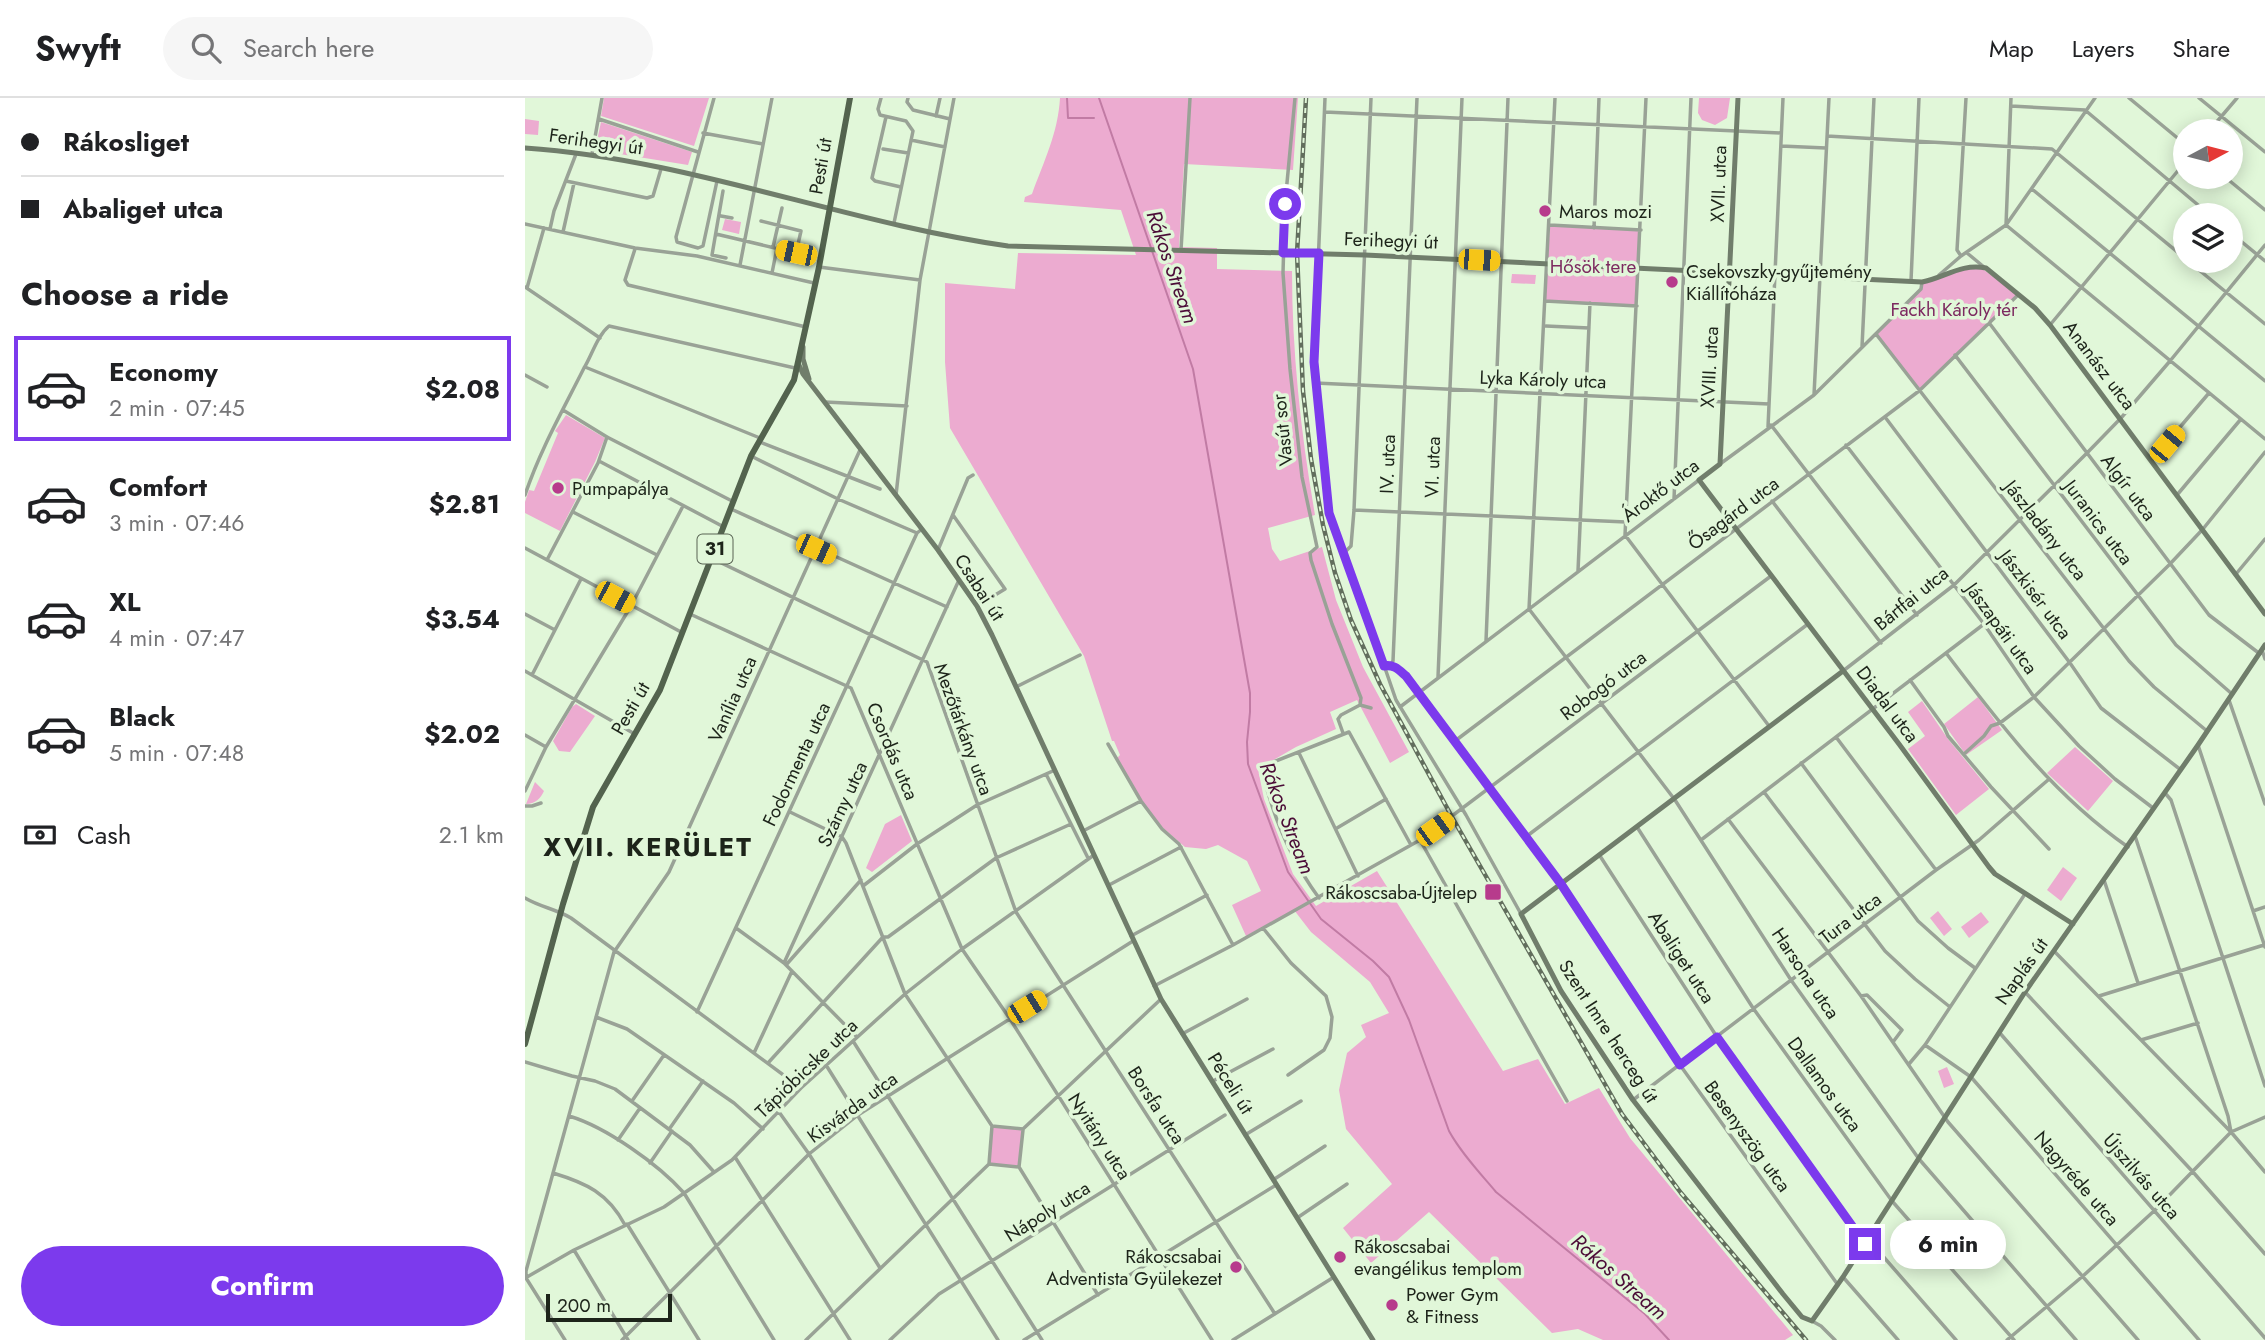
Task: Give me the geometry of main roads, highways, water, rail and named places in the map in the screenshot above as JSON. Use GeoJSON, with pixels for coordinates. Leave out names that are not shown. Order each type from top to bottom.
{"type":"FeatureCollection","features":[{"type":"Feature","properties":{"kind":"main road","name":"Pesti út"},"geometry":{"type":"LineString","coordinates":[[525,1044],[593,807],[660,690],[751,457],[798,370],[803,326],[819,267],[850,98]]}},
{"type":"Feature","properties":{"kind":"waterway"},"geometry":{"type":"LineString","coordinates":[[1067,98],[1068,118],[1094,118]]}},
{"type":"Feature","properties":{"kind":"waterway","name":"Rákos Stream"},"geometry":{"type":"LineString","coordinates":[[1099,98],[1193,369],[1250,693],[1248,764],[1288,872],[1321,919],[1389,977],[1409,1020],[1449,1131],[1471,1163],[1496,1192],[1645,1314],[1669,1340]]}},
{"type":"Feature","properties":{"kind":"railway"},"geometry":{"type":"LineString","coordinates":[[1306,98],[1297,253],[1303,391],[1311,459],[1323,525],[1351,620],[1380,684],[1452,817],[1622,1114],[1681,1193],[1806,1340]]}},
{"type":"Feature","properties":{"kind":"place","name":"Maros mozi"},"geometry":{"type":"Point","coordinates":[1545,211]}},
{"type":"Feature","properties":{"kind":"place","name":"Csekovszky-gyűjtemény Kiállítóháza"},"geometry":{"type":"Point","coordinates":[1672,282]}},
{"type":"Feature","properties":{"kind":"place","name":"Pumpapálya"},"geometry":{"type":"Point","coordinates":[558,488]}},
{"type":"Feature","properties":{"kind":"place","name":"Rákoscsaba-Újtelep"},"geometry":{"type":"Point","coordinates":[1493,892]}},
{"type":"Feature","properties":{"kind":"place","name":"Rákoscsabai evangélikus templom"},"geometry":{"type":"Point","coordinates":[1340,1257]}},
{"type":"Feature","properties":{"kind":"place","name":"Rákoscsabai Adventista Gyülekezet"},"geometry":{"type":"Point","coordinates":[1236,1267]}},
{"type":"Feature","properties":{"kind":"place","name":"Power Gym & Fitness"},"geometry":{"type":"Point","coordinates":[1392,1305]}},
{"type":"Feature","properties":{"kind":"district","name":"XVII. KERÜLET"},"geometry":{"type":"Point","coordinates":[648,847]}},
{"type":"Feature","properties":{"kind":"park label","name":"Hősök tere"},"geometry":{"type":"Point","coordinates":[1593,266]}},
{"type":"Feature","properties":{"kind":"park label","name":"Fackh Károly tér"},"geometry":{"type":"Point","coordinates":[1954,309]}}]}
